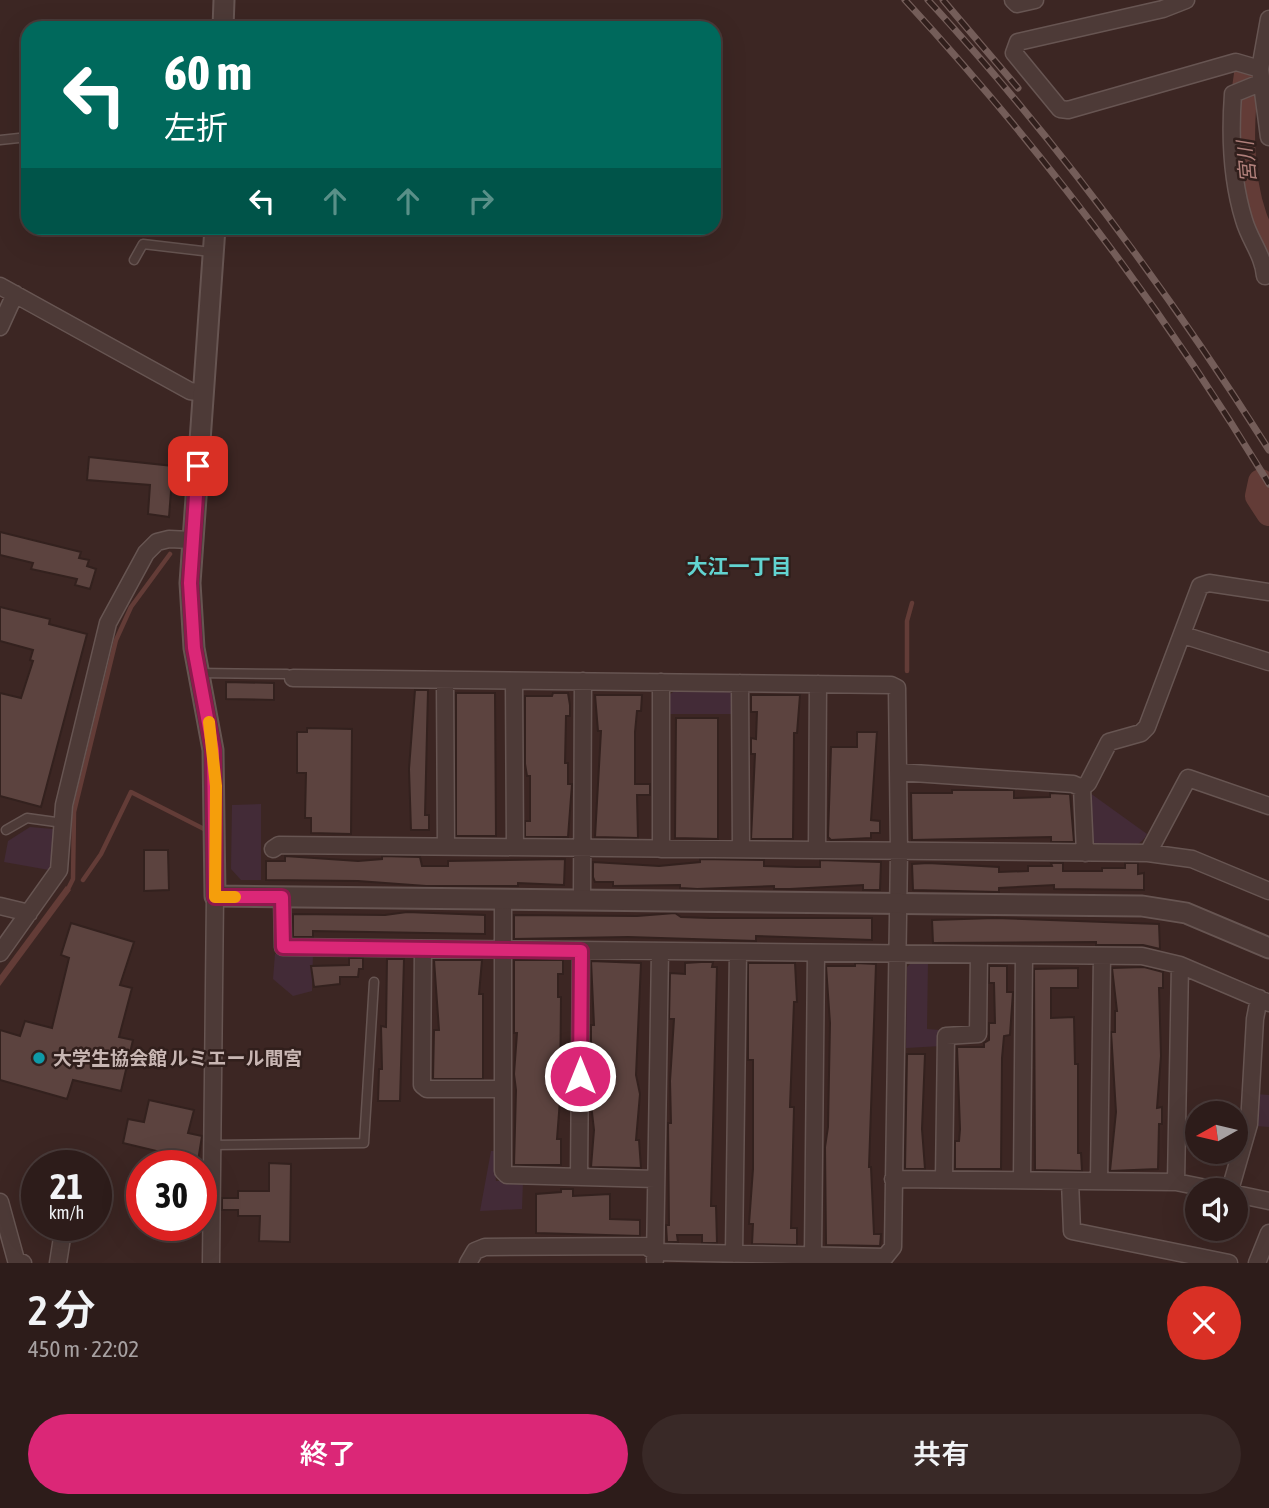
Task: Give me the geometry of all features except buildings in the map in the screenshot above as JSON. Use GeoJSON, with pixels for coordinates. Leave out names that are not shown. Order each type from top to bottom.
{"type":"FeatureCollection","features":[{"type":"Feature","properties":{"kind":"street"},"geometry":{"type":"LineString","coordinates":[[223,21],[224,0]]}},
{"type":"Feature","properties":{"kind":"street"},"geometry":{"type":"LineString","coordinates":[[1013,0],[1017,4],[1035,0]]}},
{"type":"Feature","properties":{"kind":"street"},"geometry":{"type":"LineString","coordinates":[[1186,0],[1163,9],[1018,42],[1014,53],[1060,109],[1068,110],[1236,62],[1253,81],[1269,136]]}},
{"type":"Feature","properties":{"kind":"street"},"geometry":{"type":"LineString","coordinates":[[1265,276],[1264,259],[1245,224],[1239,201],[1231,123],[1233,94],[1253,81],[1269,19]]}},
{"type":"Feature","properties":{"kind":"street"},"geometry":{"type":"LineString","coordinates":[[211,1263],[215,897],[213,750],[198,673],[191,615],[191,540],[215,235]]}},
{"type":"Feature","properties":{"kind":"street"},"geometry":{"type":"LineString","coordinates":[[0,327],[7,290],[190,391],[204,393]]}},
{"type":"Feature","properties":{"kind":"street"},"geometry":{"type":"LineString","coordinates":[[0,953],[59,870],[64,804],[108,623],[146,552],[157,542],[169,539],[191,540]]}},
{"type":"Feature","properties":{"kind":"street"},"geometry":{"type":"LineString","coordinates":[[1082,788],[1088,783],[1109,742],[1141,733],[1147,727],[1200,586],[1209,583],[1269,592]]}},
{"type":"Feature","properties":{"kind":"street"},"geometry":{"type":"LineString","coordinates":[[1183,635],[1269,662]]}},
{"type":"Feature","properties":{"kind":"street"},"geometry":{"type":"LineString","coordinates":[[293,678],[891,685],[897,688],[899,851],[893,1247],[885,1257],[734,1254],[655,1258]]}},
{"type":"Feature","properties":{"kind":"street"},"geometry":{"type":"LineString","coordinates":[[445,680],[446,847]]}},
{"type":"Feature","properties":{"kind":"street"},"geometry":{"type":"LineString","coordinates":[[514,681],[515,848]]}},
{"type":"Feature","properties":{"kind":"street"},"geometry":{"type":"LineString","coordinates":[[582,900],[583,681]]}},
{"type":"Feature","properties":{"kind":"street"},"geometry":{"type":"LineString","coordinates":[[661,682],[661,849]]}},
{"type":"Feature","properties":{"kind":"street"},"geometry":{"type":"LineString","coordinates":[[740,683],[741,849]]}},
{"type":"Feature","properties":{"kind":"street"},"geometry":{"type":"LineString","coordinates":[[817,850],[818,684]]}},
{"type":"Feature","properties":{"kind":"street"},"geometry":{"type":"LineString","coordinates":[[899,772],[1073,784],[1082,788]]}},
{"type":"Feature","properties":{"kind":"street"},"geometry":{"type":"LineString","coordinates":[[1148,853],[1188,778],[1269,806]]}},
{"type":"Feature","properties":{"kind":"street"},"geometry":{"type":"LineString","coordinates":[[1082,788],[1084,852]]}},
{"type":"Feature","properties":{"kind":"street"},"geometry":{"type":"LineString","coordinates":[[273,849],[279,845],[1148,853],[1192,859],[1269,891]]}},
{"type":"Feature","properties":{"kind":"street"},"geometry":{"type":"LineString","coordinates":[[215,897],[898,903],[1164,909],[1209,922],[1269,948]]}},
{"type":"Feature","properties":{"kind":"street"},"geometry":{"type":"LineString","coordinates":[[282,897],[283,947],[1142,956],[1180,965],[1264,1001],[1255,1019],[1249,1124],[1233,1178]]}},
{"type":"Feature","properties":{"kind":"street"},"geometry":{"type":"LineString","coordinates":[[503,900],[503,1171],[507,1175],[656,1179]]}},
{"type":"Feature","properties":{"kind":"street"},"geometry":{"type":"LineString","coordinates":[[0,906],[29,913]]}},
{"type":"Feature","properties":{"kind":"street"},"geometry":{"type":"LineString","coordinates":[[423,949],[422,1085],[427,1089],[503,1089]]}},
{"type":"Feature","properties":{"kind":"street"},"geometry":{"type":"LineString","coordinates":[[579,1177],[581,951]]}},
{"type":"Feature","properties":{"kind":"street"},"geometry":{"type":"LineString","coordinates":[[655,1258],[660,951]]}},
{"type":"Feature","properties":{"kind":"street"},"geometry":{"type":"LineString","coordinates":[[734,1254],[738,952]]}},
{"type":"Feature","properties":{"kind":"street"},"geometry":{"type":"LineString","coordinates":[[813,1255],[816,953]]}},
{"type":"Feature","properties":{"kind":"street"},"geometry":{"type":"LineString","coordinates":[[944,1179],[946,1036],[978,1034],[979,954]]}},
{"type":"Feature","properties":{"kind":"street"},"geometry":{"type":"LineString","coordinates":[[1022,1180],[1024,955]]}},
{"type":"Feature","properties":{"kind":"street"},"geometry":{"type":"LineString","coordinates":[[1099,1181],[1102,956]]}},
{"type":"Feature","properties":{"kind":"street"},"geometry":{"type":"LineString","coordinates":[[1176,1182],[1180,965]]}},
{"type":"Feature","properties":{"kind":"street"},"geometry":{"type":"LineString","coordinates":[[893,1179],[1185,1184]]}},
{"type":"Feature","properties":{"kind":"street"},"geometry":{"type":"LineString","coordinates":[[1070,1181],[1072,1231],[1183,1258],[1229,1263]]}},
{"type":"Feature","properties":{"kind":"street"},"geometry":{"type":"LineString","coordinates":[[1248,1197],[1269,1201]]}},
{"type":"Feature","properties":{"kind":"street"},"geometry":{"type":"LineString","coordinates":[[0,1202],[16,1260],[23,1263]]}},
{"type":"Feature","properties":{"kind":"street"},"geometry":{"type":"LineString","coordinates":[[1257,1263],[1269,1233]]}},
{"type":"Feature","properties":{"kind":"street"},"geometry":{"type":"LineString","coordinates":[[58,1263],[61,1241]]}},
{"type":"Feature","properties":{"kind":"street"},"geometry":{"type":"LineString","coordinates":[[468,1263],[475,1251],[485,1247],[646,1246],[655,1258]]}},
{"type":"Feature","properties":{"kind":"lane"},"geometry":{"type":"LineString","coordinates":[[0,140],[21,138]]}},
{"type":"Feature","properties":{"kind":"lane"},"geometry":{"type":"LineString","coordinates":[[134,260],[143,244],[214,252]]}},
{"type":"Feature","properties":{"kind":"lane"},"geometry":{"type":"LineString","coordinates":[[198,673],[288,674],[293,678]]}},
{"type":"Feature","properties":{"kind":"lane"},"geometry":{"type":"LineString","coordinates":[[6,830],[27,818],[63,823]]}},
{"type":"Feature","properties":{"kind":"lane"},"geometry":{"type":"LineString","coordinates":[[212,1145],[364,1143],[374,982]]}},
{"type":"Feature","properties":{"kind":"shaded area"},"geometry":{"type":"Polygon","coordinates":[[[728,689],[733,696],[733,714],[669,714],[669,695],[676,690],[728,689]]]}},
{"type":"Feature","properties":{"kind":"shaded area"},"geometry":{"type":"Polygon","coordinates":[[[1090,793],[1147,834],[1143,840],[1125,847],[1095,846],[1091,839],[1090,793]]]}},
{"type":"Feature","properties":{"kind":"shaded area"},"geometry":{"type":"Polygon","coordinates":[[[261,804],[261,880],[241,880],[231,869],[232,805],[261,804]]]}},
{"type":"Feature","properties":{"kind":"shaded area"},"geometry":{"type":"Polygon","coordinates":[[[30,827],[53,829],[55,857],[49,870],[4,862],[8,841],[30,827]]]}},
{"type":"Feature","properties":{"kind":"shaded area"},"geometry":{"type":"Polygon","coordinates":[[[66,886],[71,890],[0,986],[0,975],[66,886]]]}},
{"type":"Feature","properties":{"kind":"shaded area"},"geometry":{"type":"Polygon","coordinates":[[[313,953],[312,991],[293,996],[273,979],[275,954],[313,953]]]}},
{"type":"Feature","properties":{"kind":"shaded area"},"geometry":{"type":"Polygon","coordinates":[[[912,962],[928,962],[927,1029],[940,1030],[941,1046],[906,1048],[907,967],[912,962]]]}},
{"type":"Feature","properties":{"kind":"shaded area"},"geometry":{"type":"Polygon","coordinates":[[[1256,1094],[1269,1095],[1269,1127],[1256,1126],[1256,1094]]]}},
{"type":"Feature","properties":{"kind":"shaded area"},"geometry":{"type":"Polygon","coordinates":[[[491,1151],[494,1151],[496,1181],[523,1181],[522,1209],[480,1211],[491,1151]]]}},
{"type":"Feature","properties":{"kind":"waterway","name":"宮川"},"geometry":{"type":"LineString","coordinates":[[1247,74],[1242,127],[1243,164],[1255,221],[1269,247]]}},
{"type":"Feature","properties":{"kind":"waterway","name":"宮川"},"geometry":{"type":"LineString","coordinates":[[1261,482],[1258,496],[1269,513]]}},
{"type":"Feature","properties":{"kind":"waterway"},"geometry":{"type":"LineString","coordinates":[[67,891],[73,879],[74,812],[116,640],[131,607],[170,554]]}},
{"type":"Feature","properties":{"kind":"waterway"},"geometry":{"type":"LineString","coordinates":[[907,671],[907,621],[912,603]]}},
{"type":"Feature","properties":{"kind":"waterway"},"geometry":{"type":"LineString","coordinates":[[83,880],[101,854],[131,792],[208,831]]}},
{"type":"Feature","properties":{"kind":"railway"},"geometry":{"type":"LineString","coordinates":[[905,0],[1005,114],[1099,233],[1187,356],[1269,484]]}},
{"type":"Feature","properties":{"kind":"railway"},"geometry":{"type":"LineString","coordinates":[[928,0],[1021,107],[1109,218],[1191,332],[1269,450]]}},
{"type":"Feature","properties":{"kind":"railway"},"geometry":{"type":"LineString","coordinates":[[943,0],[1018,88]]}},
{"type":"Feature","properties":{"kind":"slow traffic"},"geometry":{"type":"LineString","coordinates":[[209,722],[216,786],[215,897],[235,897]]}},
{"type":"Feature","properties":{"kind":"place","name":"大学生協会館 ルミエール間宮"},"geometry":{"type":"Point","coordinates":[39,1058]}},
{"type":"Feature","properties":{"kind":"district","name":"大江一丁目"},"geometry":{"type":"Point","coordinates":[739,566]}},
{"type":"Feature","properties":{"kind":"route"},"geometry":{"type":"LineString","coordinates":[[198,466],[191,540],[191,615],[198,673],[213,750],[216,786],[215,897],[282,897],[283,947],[581,951],[580,1076]]}}]}
